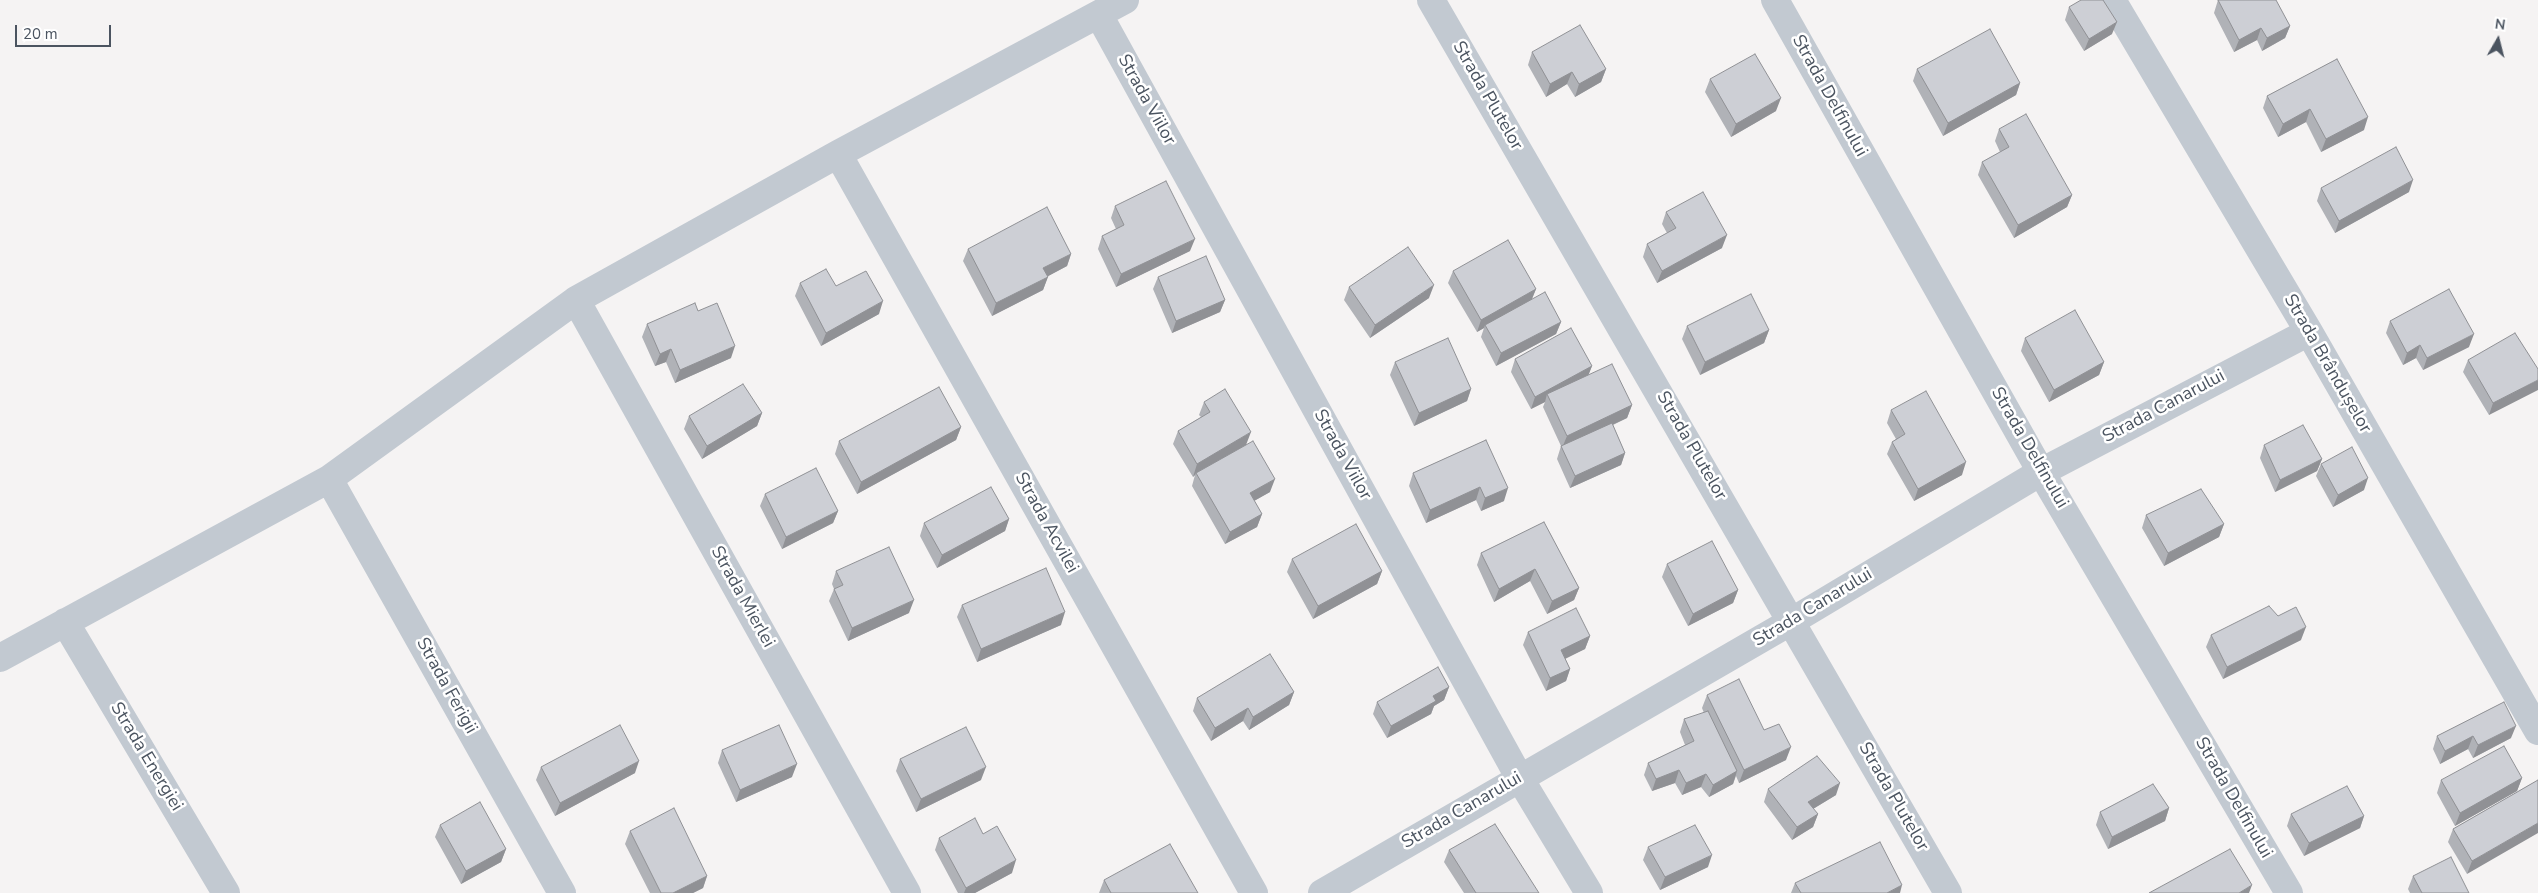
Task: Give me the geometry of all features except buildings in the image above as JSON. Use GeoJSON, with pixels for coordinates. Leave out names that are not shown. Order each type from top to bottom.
{"type":"FeatureCollection","features":[{"type":"Feature","properties":{"kind":"street"},"geometry":{"type":"LineString","coordinates":[[0,658],[329,479],[576,300],[838,154],[1125,0]]}},
{"type":"Feature","properties":{"kind":"street","name":"Strada Plutelor"},"geometry":{"type":"LineString","coordinates":[[1431,0],[1948,893]]}},
{"type":"Feature","properties":{"kind":"street","name":"Strada Delfinului"},"geometry":{"type":"LineString","coordinates":[[1775,0],[2041,472],[2289,893]]}},
{"type":"Feature","properties":{"kind":"street","name":"Strada Brândușelor"},"geometry":{"type":"LineString","coordinates":[[2112,0],[2309,332],[2538,731]]}},
{"type":"Feature","properties":{"kind":"street","name":"Strada Viilor"},"geometry":{"type":"LineString","coordinates":[[1099,15],[1520,777],[1588,893]]}},
{"type":"Feature","properties":{"kind":"street","name":"Strada Acvilei"},"geometry":{"type":"LineString","coordinates":[[838,154],[1254,893]]}},
{"type":"Feature","properties":{"kind":"street","name":"Strada Mierlei"},"geometry":{"type":"LineString","coordinates":[[576,300],[907,893]]}},
{"type":"Feature","properties":{"kind":"street","name":"Strada Canarului"},"geometry":{"type":"LineString","coordinates":[[1322,893],[1792,621],[2041,472],[2309,332]]}},
{"type":"Feature","properties":{"kind":"street","name":"Strada Ferigii"},"geometry":{"type":"LineString","coordinates":[[329,479],[562,893]]}},
{"type":"Feature","properties":{"kind":"street","name":"Strada Energiei"},"geometry":{"type":"LineString","coordinates":[[66,622],[226,893]]}}]}
